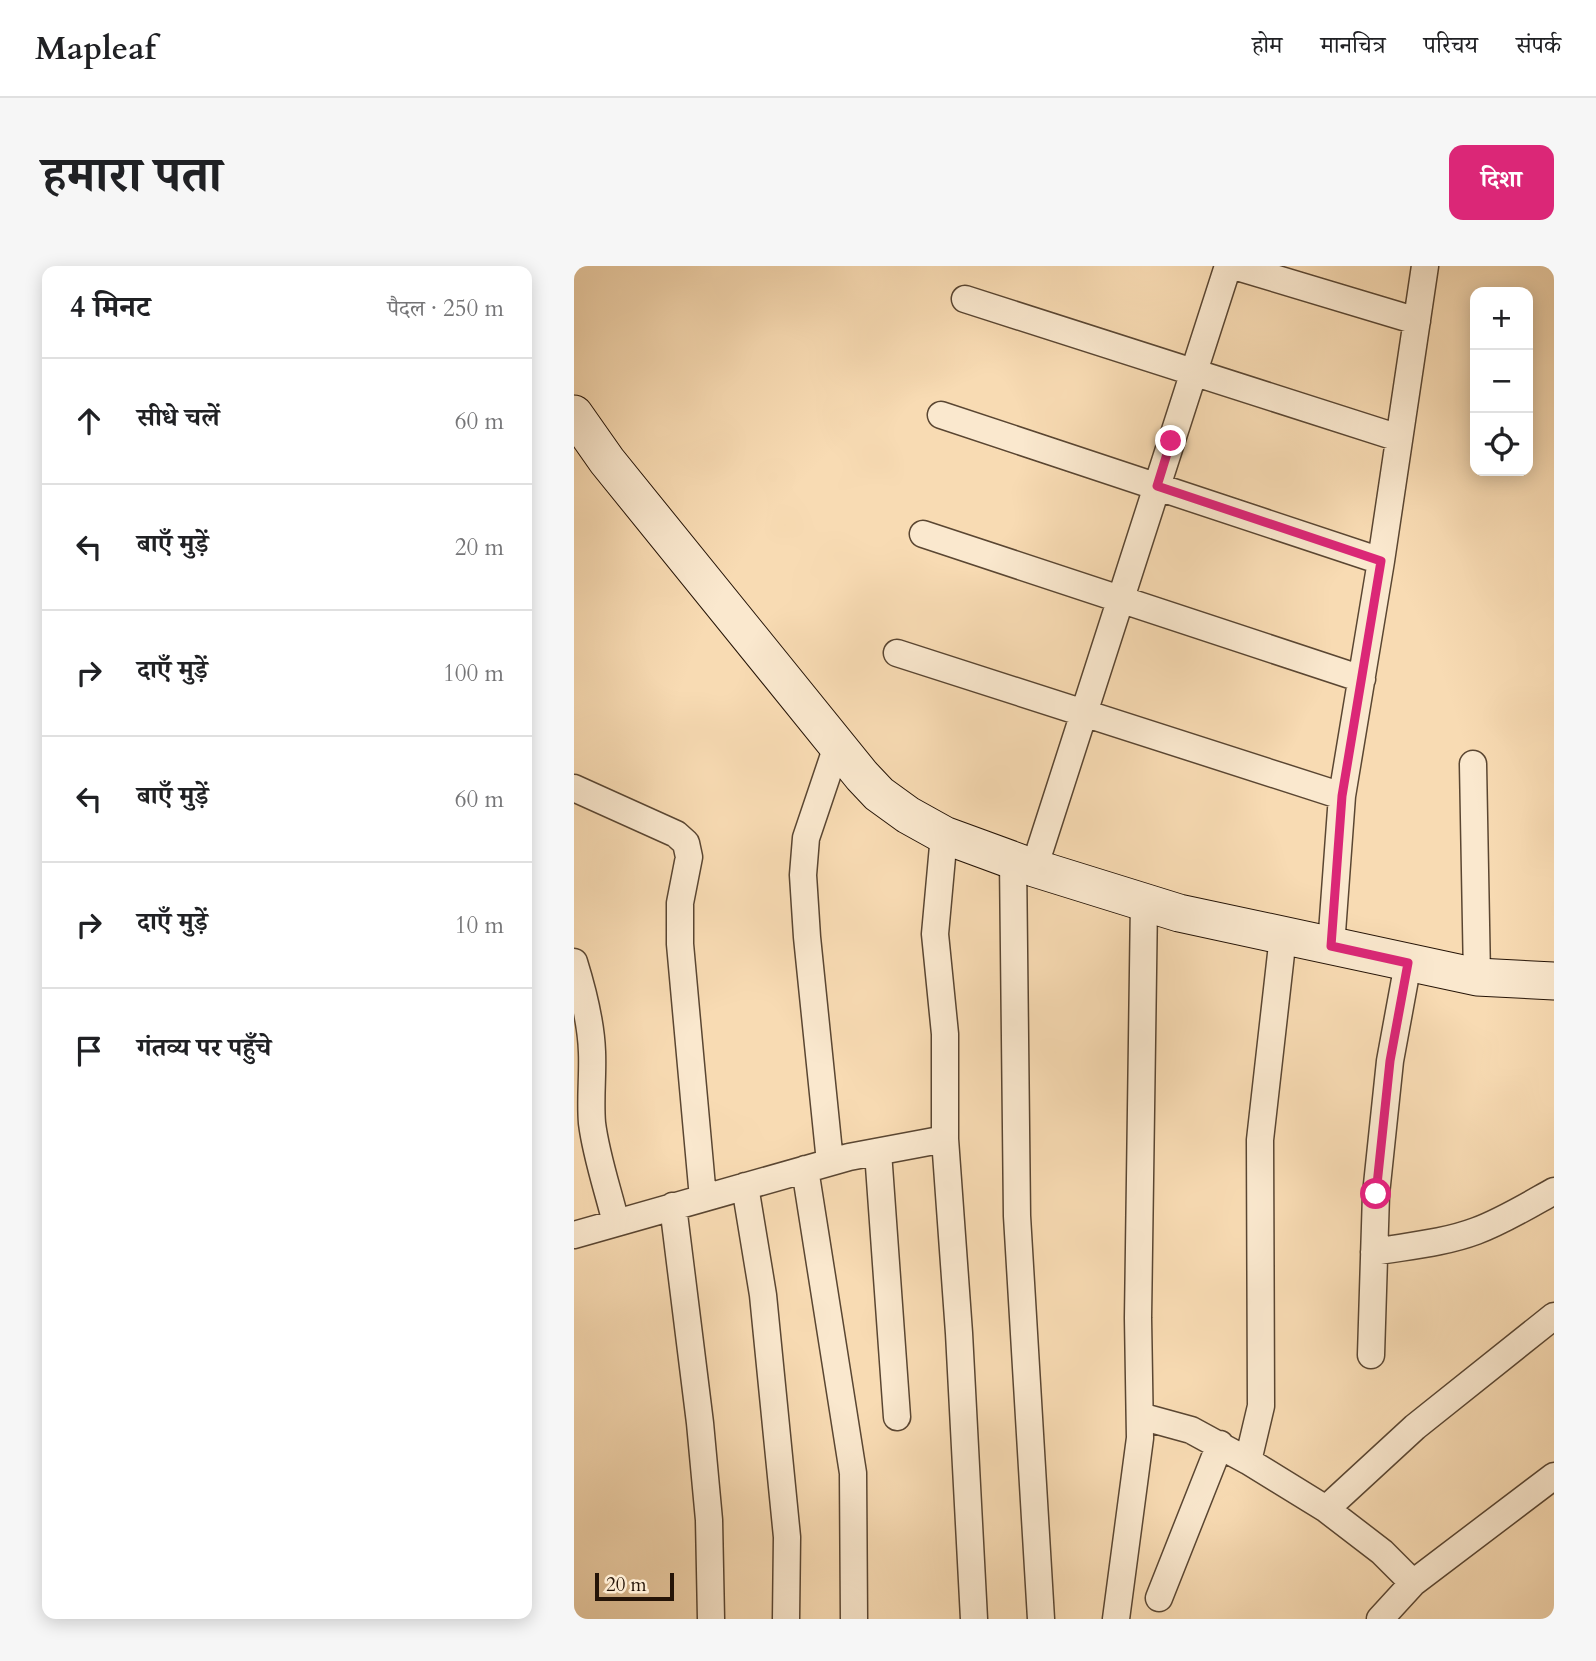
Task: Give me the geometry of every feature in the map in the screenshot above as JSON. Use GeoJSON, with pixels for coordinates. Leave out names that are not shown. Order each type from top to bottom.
{"type":"FeatureCollection","features":[{"type":"Feature","properties":{"kind":"street"},"geometry":{"type":"LineString","coordinates":[[1041,1619],[1017,1216],[1023,864],[1084,714],[1228,266]]}},
{"type":"Feature","properties":{"kind":"street"},"geometry":{"type":"LineString","coordinates":[[1234,266],[1417,320]]}},
{"type":"Feature","properties":{"kind":"street"},"geometry":{"type":"LineString","coordinates":[[1331,946],[1342,796],[1381,561],[1425,266]]}},
{"type":"Feature","properties":{"kind":"street"},"geometry":{"type":"LineString","coordinates":[[965,299],[1399,438]]}},
{"type":"Feature","properties":{"kind":"street"},"geometry":{"type":"LineString","coordinates":[[574,414],[607,461],[837,746],[879,794],[908,816],[944,835],[1023,864],[1179,913],[1408,963],[1477,960],[1554,981]]}},
{"type":"Feature","properties":{"kind":"street"},"geometry":{"type":"LineString","coordinates":[[941,415],[1381,561]]}},
{"type":"Feature","properties":{"kind":"street"},"geometry":{"type":"LineString","coordinates":[[923,534],[1362,679]]}},
{"type":"Feature","properties":{"kind":"street"},"geometry":{"type":"LineString","coordinates":[[897,653],[1342,796]]}},
{"type":"Feature","properties":{"kind":"street"},"geometry":{"type":"LineString","coordinates":[[837,746],[806,838],[803,875],[818,1166],[853,1473],[854,1619]]}},
{"type":"Feature","properties":{"kind":"street"},"geometry":{"type":"LineString","coordinates":[[1473,764],[1477,960]]}},
{"type":"Feature","properties":{"kind":"street"},"geometry":{"type":"LineString","coordinates":[[574,788],[676,834],[686,844],[689,857],[680,903],[680,944],[703,1198]]}},
{"type":"Feature","properties":{"kind":"street"},"geometry":{"type":"LineString","coordinates":[[944,835],[935,934],[945,1034],[945,1139],[959,1334],[974,1619]]}},
{"type":"Feature","properties":{"kind":"street"},"geometry":{"type":"LineString","coordinates":[[1115,1619],[1136,1476],[1140,1416],[1138,1318],[1144,902]]}},
{"type":"Feature","properties":{"kind":"street"},"geometry":{"type":"LineString","coordinates":[[1248,1461],[1261,1406],[1260,1140],[1283,936]]}},
{"type":"Feature","properties":{"kind":"street"},"geometry":{"type":"LineString","coordinates":[[574,962],[589,1022],[594,1138],[616,1223]]}},
{"type":"Feature","properties":{"kind":"street"},"geometry":{"type":"LineString","coordinates":[[1371,1355],[1376,1194],[1390,1061],[1408,963]]}},
{"type":"Feature","properties":{"kind":"street"},"geometry":{"type":"LineString","coordinates":[[574,1235],[818,1166],[945,1139]]}},
{"type":"Feature","properties":{"kind":"street"},"geometry":{"type":"LineString","coordinates":[[878,1152],[897,1417]]}},
{"type":"Feature","properties":{"kind":"street"},"geometry":{"type":"LineString","coordinates":[[745,1185],[762,1295],[787,1537],[786,1619]]}},
{"type":"Feature","properties":{"kind":"street"},"geometry":{"type":"LineString","coordinates":[[1374,1252],[1475,1231],[1510,1216],[1554,1191]]}},
{"type":"Feature","properties":{"kind":"street"},"geometry":{"type":"LineString","coordinates":[[673,1206],[700,1423],[709,1520],[710,1619]]}},
{"type":"Feature","properties":{"kind":"street"},"geometry":{"type":"LineString","coordinates":[[1326,1509],[1415,1427],[1554,1316]]}},
{"type":"Feature","properties":{"kind":"street"},"geometry":{"type":"LineString","coordinates":[[1140,1416],[1191,1430],[1220,1444],[1326,1509],[1382,1552],[1408,1578]]}},
{"type":"Feature","properties":{"kind":"street"},"geometry":{"type":"LineString","coordinates":[[1159,1598],[1220,1444]]}},
{"type":"Feature","properties":{"kind":"street"},"geometry":{"type":"LineString","coordinates":[[1380,1619],[1408,1578],[1554,1476]]}},
{"type":"Feature","properties":{"kind":"route"},"geometry":{"type":"LineString","coordinates":[[1171,441],[1157,486],[1381,561],[1342,796],[1331,946],[1408,963],[1390,1061],[1376,1194]]}}]}
